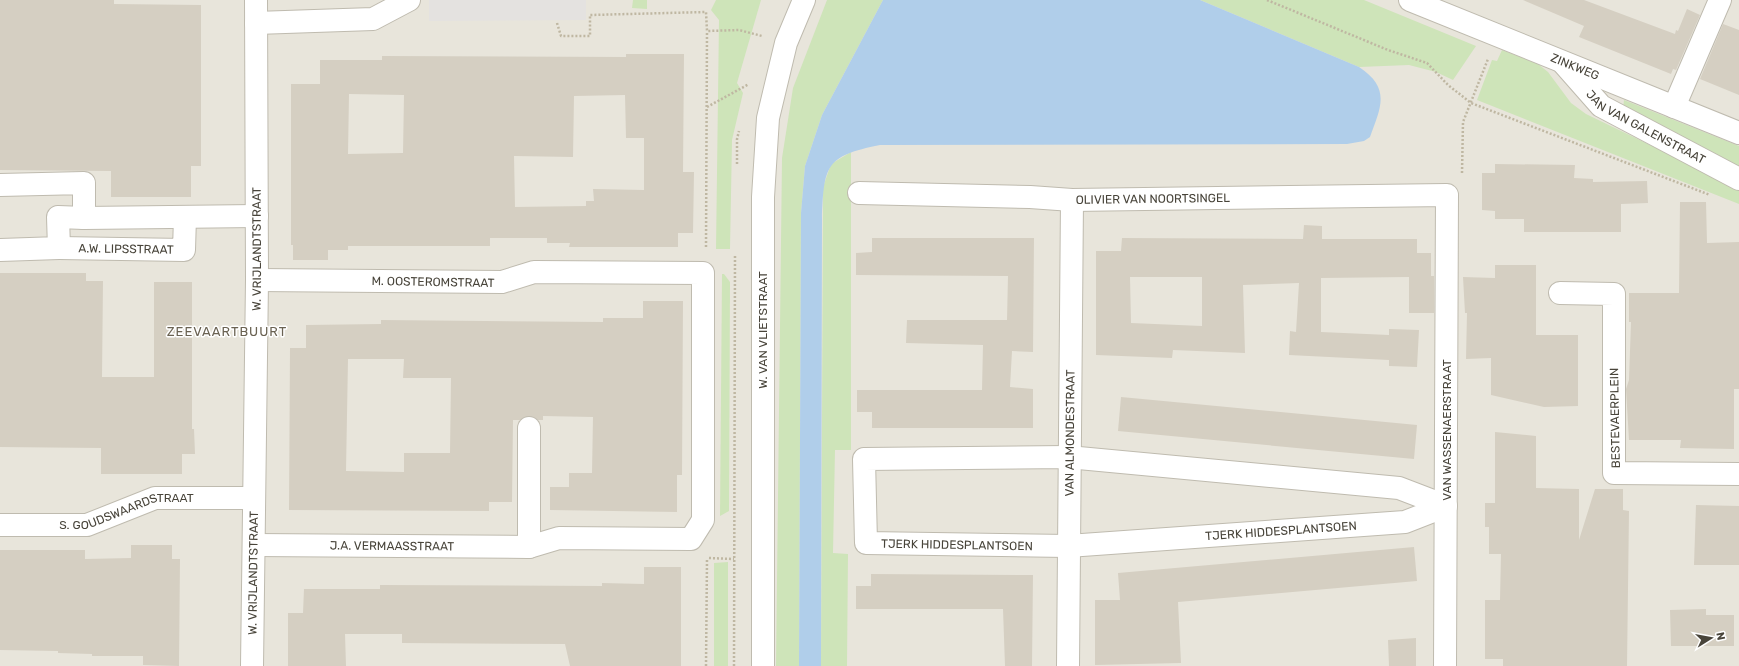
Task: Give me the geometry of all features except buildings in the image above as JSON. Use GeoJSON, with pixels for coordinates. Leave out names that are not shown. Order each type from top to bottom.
{"type":"FeatureCollection","features":[{"type":"Feature","properties":{"kind":"street","name":"W. VRIJLANDTSTRAAT"},"geometry":{"type":"LineString","coordinates":[[252,666],[257,280],[256,0]]}},
{"type":"Feature","properties":{"kind":"street"},"geometry":{"type":"LineString","coordinates":[[256,23],[373,19],[409,0]]}},
{"type":"Feature","properties":{"kind":"street","name":"W. VAN VLIETSTRAAT"},"geometry":{"type":"LineString","coordinates":[[763,666],[763,197],[768,118],[786,43],[804,0]]}},
{"type":"Feature","properties":{"kind":"street","name":"ZINKWEG"},"geometry":{"type":"LineString","coordinates":[[1410,0],[1739,133]]}},
{"type":"Feature","properties":{"kind":"street"},"geometry":{"type":"LineString","coordinates":[[1674,107],[1720,0]]}},
{"type":"Feature","properties":{"kind":"street","name":"JAN VAN GALENSTRAAT"},"geometry":{"type":"LineString","coordinates":[[1562,62],[1601,106],[1739,179]]}},
{"type":"Feature","properties":{"kind":"street"},"geometry":{"type":"LineString","coordinates":[[0,185],[84,183],[84,218]]}},
{"type":"Feature","properties":{"kind":"street","name":"OLIVIER VAN NOORTSINGEL"},"geometry":{"type":"LineString","coordinates":[[859,193],[1030,197],[1072,200],[1448,194]]}},
{"type":"Feature","properties":{"kind":"street","name":"VAN WASSENAERSTRAAT"},"geometry":{"type":"LineString","coordinates":[[1445,666],[1448,194]]}},
{"type":"Feature","properties":{"kind":"street","name":"VAN ALMONDESTRAAT"},"geometry":{"type":"LineString","coordinates":[[1068,666],[1068,456],[1072,200]]}},
{"type":"Feature","properties":{"kind":"street"},"geometry":{"type":"LineString","coordinates":[[59,248],[58,217],[257,216]]}},
{"type":"Feature","properties":{"kind":"street","name":"A.W. LIPSSTRAAT"},"geometry":{"type":"LineString","coordinates":[[0,250],[59,248],[184,250],[185,217]]}},
{"type":"Feature","properties":{"kind":"street","name":"M. OOSTEROMSTRAAT"},"geometry":{"type":"LineString","coordinates":[[257,280],[502,282],[534,272],[702,273]]}},
{"type":"Feature","properties":{"kind":"street","name":"J.A. VERMAASSTRAAT"},"geometry":{"type":"LineString","coordinates":[[254,545],[530,547],[559,538],[691,539],[703,520],[702,273]]}},
{"type":"Feature","properties":{"kind":"street","name":"BESTEVAERPLEIN"},"geometry":{"type":"LineString","coordinates":[[1560,293],[1614,294],[1614,473],[1739,474]]}},
{"type":"Feature","properties":{"kind":"street"},"geometry":{"type":"LineString","coordinates":[[529,428],[530,547]]}},
{"type":"Feature","properties":{"kind":"street","name":"TJERK HIDDESPLANTSOEN"},"geometry":{"type":"LineString","coordinates":[[1068,456],[1399,488],[1446,506],[1404,522],[1068,546],[866,543],[864,459],[1068,456]]}},
{"type":"Feature","properties":{"kind":"street","name":"S. GOUDSWAARDSTRAAT"},"geometry":{"type":"LineString","coordinates":[[0,525],[88,525],[155,498],[254,498]]}},
{"type":"Feature","properties":{"kind":"path"},"geometry":{"type":"LineString","coordinates":[[1267,0],[1388,50],[1427,63],[1448,85],[1471,102],[1711,196]]}},
{"type":"Feature","properties":{"kind":"path"},"geometry":{"type":"LineString","coordinates":[[557,23],[561,36],[590,36],[590,15],[706,12],[706,253],[702,273]]}},
{"type":"Feature","properties":{"kind":"path"},"geometry":{"type":"LineString","coordinates":[[707,30],[739,30],[764,37]]}},
{"type":"Feature","properties":{"kind":"path"},"geometry":{"type":"LineString","coordinates":[[1448,194],[1462,179],[1463,122],[1487,61]]}},
{"type":"Feature","properties":{"kind":"path"},"geometry":{"type":"LineString","coordinates":[[707,107],[751,83]]}},
{"type":"Feature","properties":{"kind":"path"},"geometry":{"type":"LineString","coordinates":[[706,666],[707,557],[734,559]]}},
{"type":"Feature","properties":{"kind":"shaded area"},"geometry":{"type":"Polygon","coordinates":[[[0,0],[1739,0],[1739,666],[0,666],[0,0]]]}},
{"type":"Feature","properties":{"kind":"shaded area"},"geometry":{"type":"Polygon","coordinates":[[[429,0],[586,0],[586,20],[429,21],[429,0]]]}},
{"type":"Feature","properties":{"kind":"green space"},"geometry":{"type":"Polygon","coordinates":[[[633,0],[647,0],[647,9],[632,8],[633,0]]]}},
{"type":"Feature","properties":{"kind":"green space"},"geometry":{"type":"Polygon","coordinates":[[[716,0],[761,0],[737,83],[743,93],[732,140],[730,249],[716,249],[719,20],[711,10],[716,0]]]}},
{"type":"Feature","properties":{"kind":"green space"},"geometry":{"type":"Polygon","coordinates":[[[827,0],[883,0],[822,115],[805,166],[801,213],[799,666],[776,666],[782,158],[793,88],[827,0]]]}},
{"type":"Feature","properties":{"kind":"green space"},"geometry":{"type":"Polygon","coordinates":[[[1200,0],[1364,0],[1476,46],[1453,80],[1436,72],[1409,65],[1359,67],[1200,0]]]}},
{"type":"Feature","properties":{"kind":"green space"},"geometry":{"type":"Polygon","coordinates":[[[1502,50],[1538,64],[1548,72],[1571,103],[1586,114],[1739,188],[1739,204],[1477,100],[1492,60],[1497,61],[1502,50]]]}},
{"type":"Feature","properties":{"kind":"green space"},"geometry":{"type":"Polygon","coordinates":[[[1624,100],[1739,146],[1739,168],[1623,109],[1624,100]]]}},
{"type":"Feature","properties":{"kind":"green space"},"geometry":{"type":"Polygon","coordinates":[[[851,152],[851,450],[835,450],[833,553],[848,554],[847,666],[821,666],[823,187],[831,164],[851,152]]]}},
{"type":"Feature","properties":{"kind":"green space"},"geometry":{"type":"Polygon","coordinates":[[[722,274],[724,274],[730,282],[729,511],[720,516],[722,274]]]}},
{"type":"Feature","properties":{"kind":"green space"},"geometry":{"type":"Polygon","coordinates":[[[728,562],[728,666],[714,666],[714,563],[728,562]]]}},
{"type":"Feature","properties":{"kind":"water"},"geometry":{"type":"Polygon","coordinates":[[[883,0],[1200,0],[1359,67],[1376,83],[1381,99],[1380,107],[1370,137],[1364,141],[1347,144],[880,145],[862,149],[838,159],[831,166],[827,175],[824,187],[822,219],[821,666],[799,666],[801,213],[805,166],[822,115],[883,0]]]}},
{"type":"Feature","properties":{"kind":"district","name":"ZEEVAARTBUURT"},"geometry":{"type":"Point","coordinates":[227,331]}}]}
